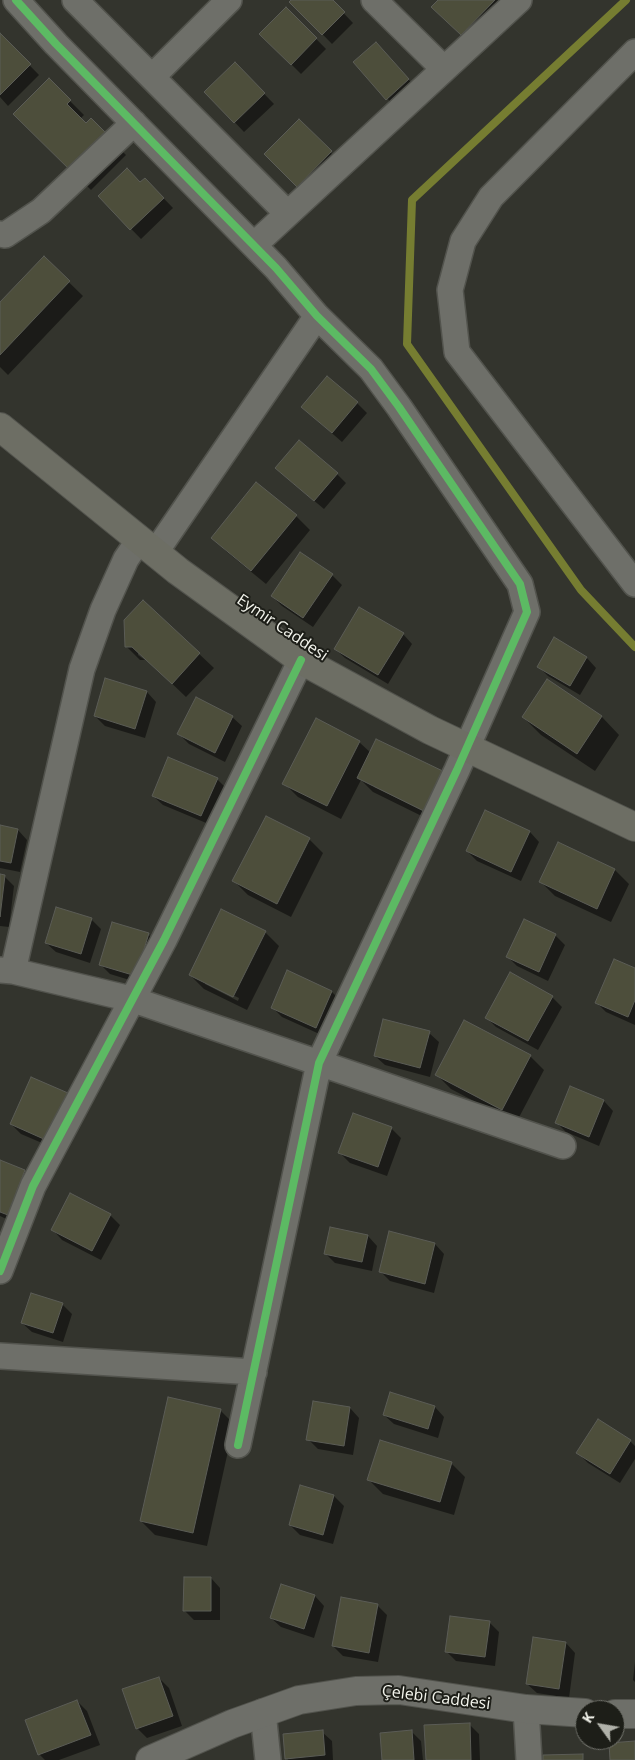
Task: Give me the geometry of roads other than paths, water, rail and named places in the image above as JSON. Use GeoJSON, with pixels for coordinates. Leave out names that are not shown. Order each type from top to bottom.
{"type":"FeatureCollection","features":[{"type":"Feature","properties":{"kind":"main road","name":"Eymir Caddesi"},"geometry":{"type":"LineString","coordinates":[[0,427],[178,571],[301,660],[430,730],[635,827]]}},
{"type":"Feature","properties":{"kind":"street"},"geometry":{"type":"LineString","coordinates":[[16,0],[56,44],[276,268],[317,316],[371,369],[399,406],[520,584],[527,612],[319,1063],[238,1445]]}},
{"type":"Feature","properties":{"kind":"street"},"geometry":{"type":"LineString","coordinates":[[75,0],[288,213]]}},
{"type":"Feature","properties":{"kind":"street"},"geometry":{"type":"LineString","coordinates":[[152,77],[229,0]]}},
{"type":"Feature","properties":{"kind":"street"},"geometry":{"type":"LineString","coordinates":[[374,0],[444,69]]}},
{"type":"Feature","properties":{"kind":"street"},"geometry":{"type":"LineString","coordinates":[[254,245],[519,0]]}},
{"type":"Feature","properties":{"kind":"street"},"geometry":{"type":"LineString","coordinates":[[635,52],[490,197],[463,241],[450,290],[458,352],[635,584]]}},
{"type":"Feature","properties":{"kind":"street"},"geometry":{"type":"LineString","coordinates":[[0,234],[5,235],[41,211],[134,123]]}},
{"type":"Feature","properties":{"kind":"street"},"geometry":{"type":"LineString","coordinates":[[317,316],[147,546],[126,559],[103,610],[82,669],[6,970],[131,999],[563,1146]]}},
{"type":"Feature","properties":{"kind":"street"},"geometry":{"type":"LineString","coordinates":[[0,1270],[33,1186],[164,940],[301,660]]}},
{"type":"Feature","properties":{"kind":"street"},"geometry":{"type":"LineString","coordinates":[[0,1356],[254,1372]]}},
{"type":"Feature","properties":{"kind":"street","name":"Çelebi Caddesi"},"geometry":{"type":"LineString","coordinates":[[150,1760],[263,1712],[299,1700],[326,1694],[390,1690],[526,1709],[575,1712]]}},
{"type":"Feature","properties":{"kind":"street"},"geometry":{"type":"LineString","coordinates":[[526,1709],[528,1760]]}},
{"type":"Feature","properties":{"kind":"street"},"geometry":{"type":"LineString","coordinates":[[263,1712],[268,1760]]}},
{"type":"Feature","properties":{"kind":"waterway"},"geometry":{"type":"LineString","coordinates":[[626,0],[412,200],[407,344],[581,590],[635,647]]}}]}
